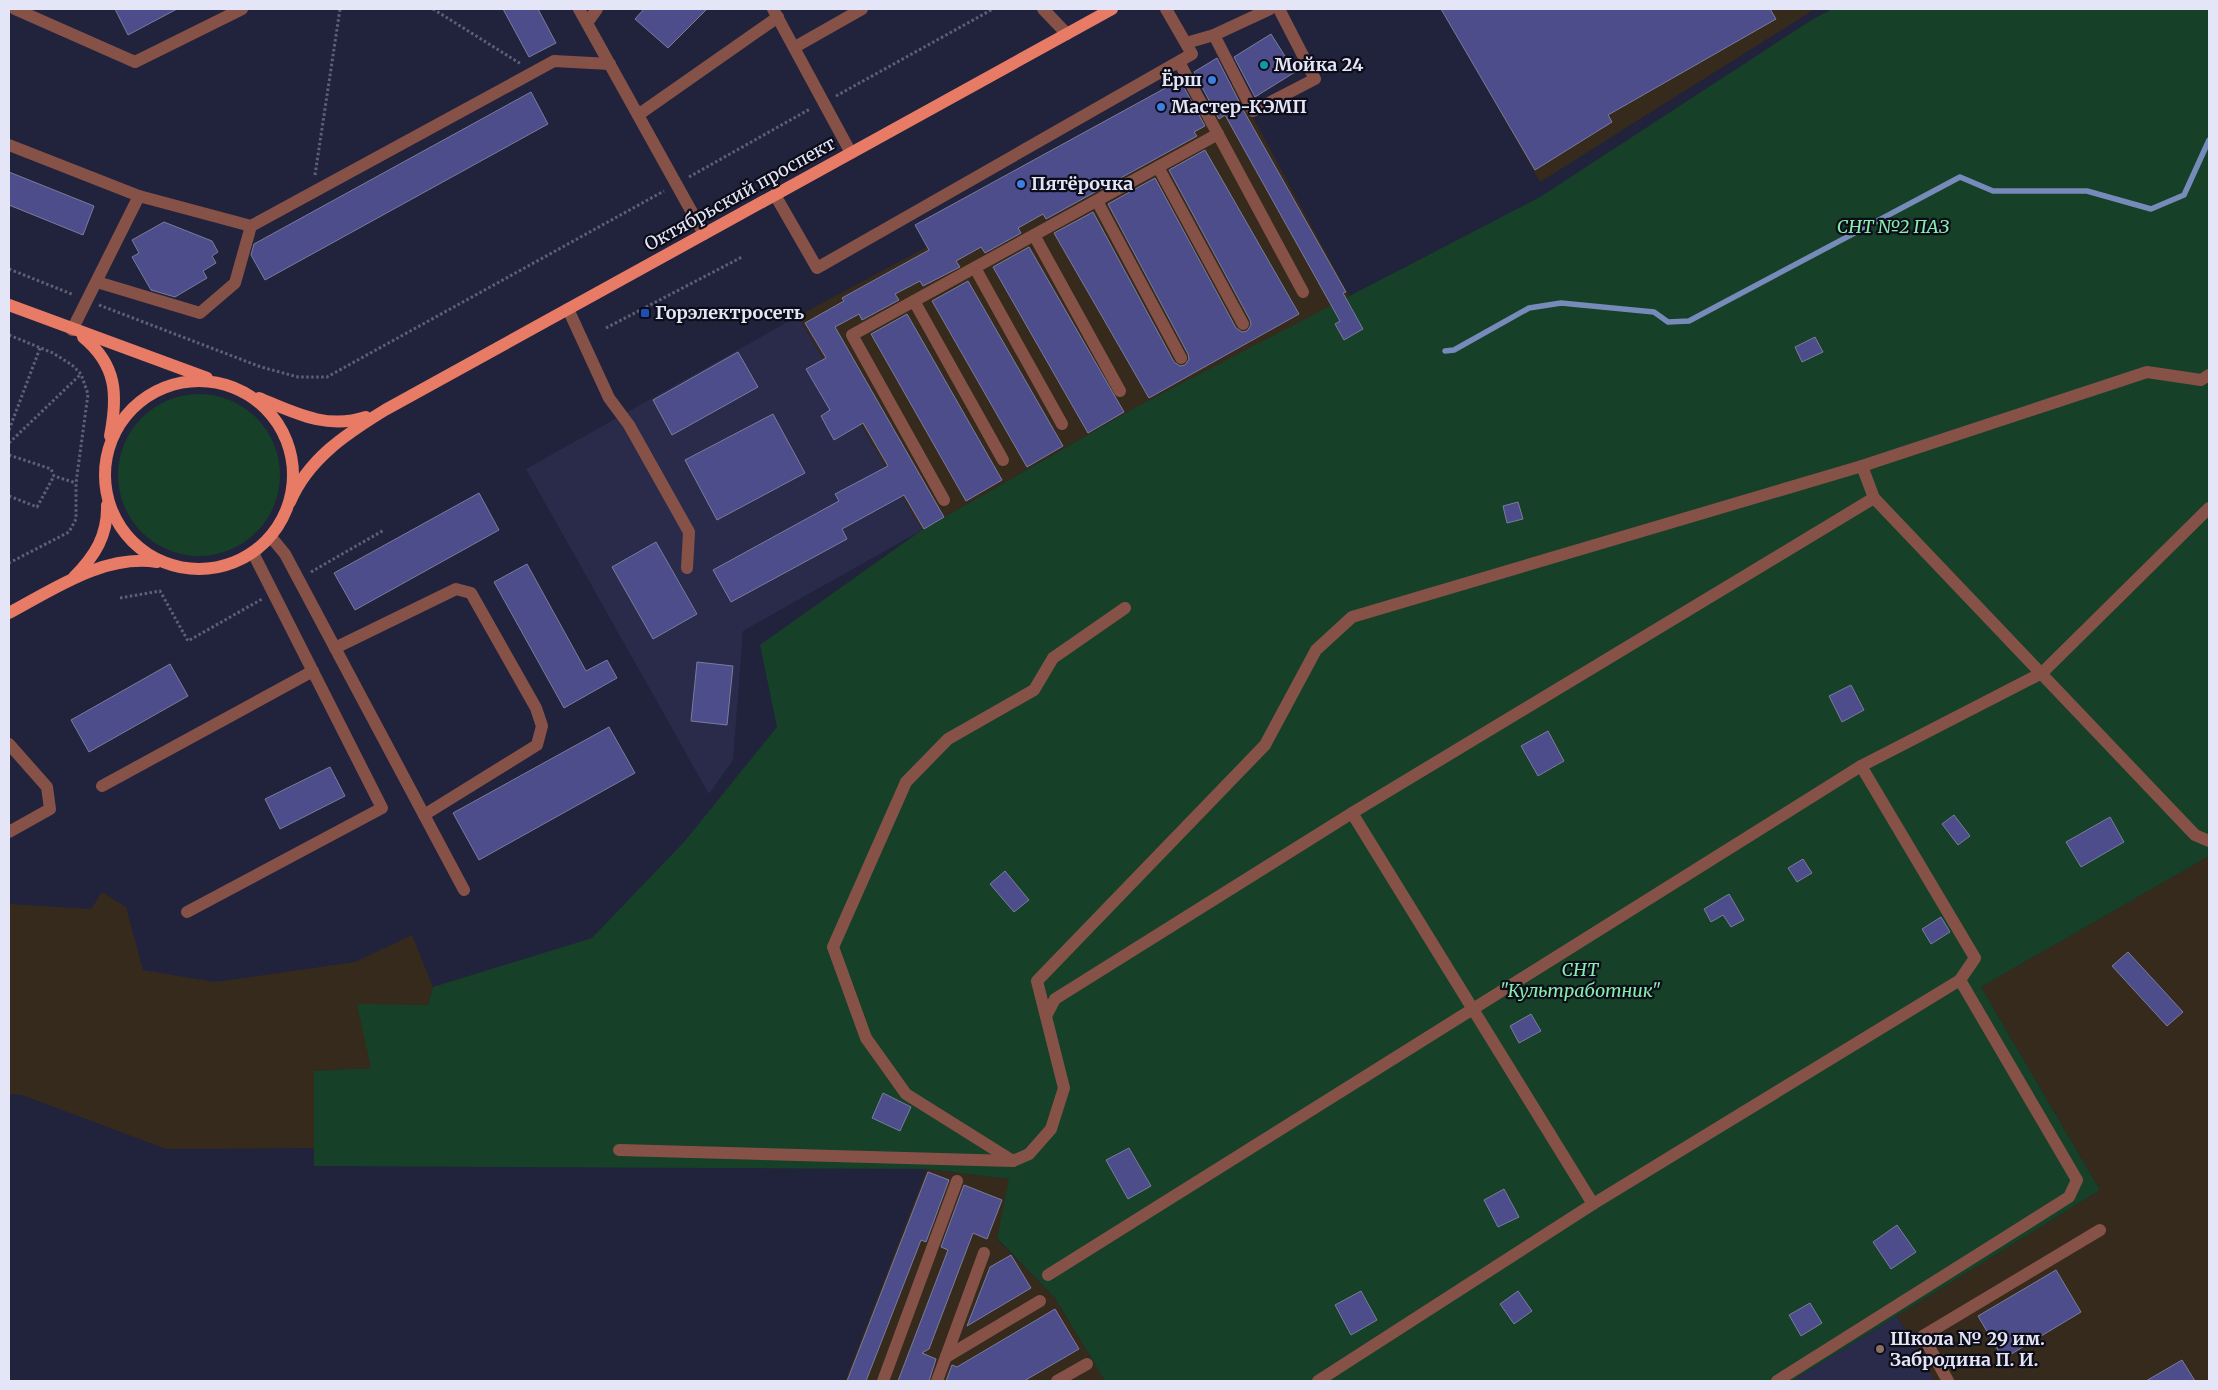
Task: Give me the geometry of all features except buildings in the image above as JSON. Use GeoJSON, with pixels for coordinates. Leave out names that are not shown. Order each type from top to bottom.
{"type":"FeatureCollection","features":[{"type":"Feature","properties":{"kind":"main road","name":"Октябрьский проспект"},"geometry":{"type":"LineString","coordinates":[[172,566],[191,570],[210,569],[228,566],[252,553],[270,537],[283,519],[303,476],[324,452],[385,410],[1112,9]]}},
{"type":"Feature","properties":{"kind":"main road"},"geometry":{"type":"LineString","coordinates":[[9,305],[72,330],[242,391],[257,401],[271,414],[286,439],[293,465],[290,502]]}},
{"type":"Feature","properties":{"kind":"main road"},"geometry":{"type":"LineString","coordinates":[[62,586],[83,567],[99,546],[104,534],[108,514],[104,467],[115,397],[110,370],[92,345],[72,330]]}},
{"type":"Feature","properties":{"kind":"main road"},"geometry":{"type":"LineString","coordinates":[[108,448],[115,431],[125,416],[138,403],[154,392],[171,385],[189,381],[207,381],[226,385]]}},
{"type":"Feature","properties":{"kind":"main road","name":"Октябрьский проспект"},"geometry":{"type":"LineString","coordinates":[[242,391],[303,416],[329,423],[355,421],[385,410]]}},
{"type":"Feature","properties":{"kind":"main road"},"geometry":{"type":"LineString","coordinates":[[105,485],[115,520],[126,536],[154,559],[172,566]]}},
{"type":"Feature","properties":{"kind":"main road"},"geometry":{"type":"LineString","coordinates":[[9,613],[62,586],[120,561],[144,560],[172,566]]}},
{"type":"Feature","properties":{"kind":"street"},"geometry":{"type":"LineString","coordinates":[[15,9],[135,62],[242,9]]}},
{"type":"Feature","properties":{"kind":"street"},"geometry":{"type":"LineString","coordinates":[[580,9],[704,234]]}},
{"type":"Feature","properties":{"kind":"street"},"geometry":{"type":"LineString","coordinates":[[587,23],[597,9]]}},
{"type":"Feature","properties":{"kind":"street"},"geometry":{"type":"LineString","coordinates":[[795,47],[862,9]]}},
{"type":"Feature","properties":{"kind":"street"},"geometry":{"type":"LineString","coordinates":[[1043,9],[1067,34]]}},
{"type":"Feature","properties":{"kind":"street"},"geometry":{"type":"LineString","coordinates":[[775,195],[817,268],[1192,54],[1166,9]]}},
{"type":"Feature","properties":{"kind":"street"},"geometry":{"type":"LineString","coordinates":[[1186,43],[1214,35],[1270,9]]}},
{"type":"Feature","properties":{"kind":"street"},"geometry":{"type":"LineString","coordinates":[[1214,35],[1253,111],[1316,79],[1279,9]]}},
{"type":"Feature","properties":{"kind":"street"},"geometry":{"type":"LineString","coordinates":[[638,115],[775,13],[851,153]]}},
{"type":"Feature","properties":{"kind":"street"},"geometry":{"type":"LineString","coordinates":[[9,145],[139,196],[251,226],[554,61],[610,64]]}},
{"type":"Feature","properties":{"kind":"street"},"geometry":{"type":"LineString","coordinates":[[1179,62],[1304,292]]}},
{"type":"Feature","properties":{"kind":"street"},"geometry":{"type":"LineString","coordinates":[[944,500],[852,336],[1218,134]]}},
{"type":"Feature","properties":{"kind":"street"},"geometry":{"type":"LineString","coordinates":[[1158,167],[1243,324]]}},
{"type":"Feature","properties":{"kind":"street"},"geometry":{"type":"LineString","coordinates":[[72,330],[139,196]]}},
{"type":"Feature","properties":{"kind":"street"},"geometry":{"type":"LineString","coordinates":[[1097,201],[1181,358]]}},
{"type":"Feature","properties":{"kind":"street"},"geometry":{"type":"LineString","coordinates":[[96,282],[200,313],[235,283],[251,226]]}},
{"type":"Feature","properties":{"kind":"street"},"geometry":{"type":"LineString","coordinates":[[1034,235],[1120,391]]}},
{"type":"Feature","properties":{"kind":"street"},"geometry":{"type":"LineString","coordinates":[[975,268],[1062,424]]}},
{"type":"Feature","properties":{"kind":"street"},"geometry":{"type":"LineString","coordinates":[[914,301],[1003,460]]}},
{"type":"Feature","properties":{"kind":"street"},"geometry":{"type":"LineString","coordinates":[[568,309],[609,398],[629,425],[689,532],[687,568]]}},
{"type":"Feature","properties":{"kind":"street"},"geometry":{"type":"LineString","coordinates":[[619,1150],[1013,1161],[1029,1154],[1052,1129],[1064,1088],[1037,981],[1265,745],[1316,650],[1352,617],[1862,466],[2147,372],[2201,380],[2209,376]]}},
{"type":"Feature","properties":{"kind":"street"},"geometry":{"type":"LineString","coordinates":[[1862,466],[1874,498],[2195,835],[2209,841]]}},
{"type":"Feature","properties":{"kind":"street"},"geometry":{"type":"LineString","coordinates":[[1046,1016],[1055,999],[1352,813],[1874,498]]}},
{"type":"Feature","properties":{"kind":"street"},"geometry":{"type":"LineString","coordinates":[[1048,1275],[1862,766],[2042,673],[2209,508]]}},
{"type":"Feature","properties":{"kind":"street"},"geometry":{"type":"LineString","coordinates":[[270,537],[285,554],[464,890]]}},
{"type":"Feature","properties":{"kind":"street"},"geometry":{"type":"LineString","coordinates":[[187,912],[382,808],[252,553]]}},
{"type":"Feature","properties":{"kind":"street"},"geometry":{"type":"LineString","coordinates":[[335,648],[456,589],[471,593],[536,708],[542,726],[537,745],[424,814]]}},
{"type":"Feature","properties":{"kind":"street"},"geometry":{"type":"LineString","coordinates":[[1013,1161],[906,1094],[866,1038],[833,947],[906,782],[948,739],[1034,690],[1053,658],[1124,608]]}},
{"type":"Feature","properties":{"kind":"street"},"geometry":{"type":"LineString","coordinates":[[102,786],[313,671]]}},
{"type":"Feature","properties":{"kind":"street"},"geometry":{"type":"LineString","coordinates":[[9,744],[47,787],[50,809],[9,832]]}},
{"type":"Feature","properties":{"kind":"street"},"geometry":{"type":"LineString","coordinates":[[1318,1381],[1592,1204],[1960,980],[1975,958],[1862,766]]}},
{"type":"Feature","properties":{"kind":"street"},"geometry":{"type":"LineString","coordinates":[[1352,813],[1592,1204]]}},
{"type":"Feature","properties":{"kind":"street"},"geometry":{"type":"LineString","coordinates":[[1777,1381],[2069,1196],[2078,1180],[1960,980]]}},
{"type":"Feature","properties":{"kind":"street"},"geometry":{"type":"LineString","coordinates":[[883,1381],[957,1181]]}},
{"type":"Feature","properties":{"kind":"street"},"geometry":{"type":"LineString","coordinates":[[1948,1381],[1924,1336],[2100,1230]]}},
{"type":"Feature","properties":{"kind":"street"},"geometry":{"type":"LineString","coordinates":[[937,1381],[984,1254]]}},
{"type":"Feature","properties":{"kind":"street"},"geometry":{"type":"LineString","coordinates":[[946,1357],[1040,1301]]}},
{"type":"Feature","properties":{"kind":"street"},"geometry":{"type":"LineString","coordinates":[[1057,1381],[1086,1364]]}},
{"type":"Feature","properties":{"kind":"path"},"geometry":{"type":"LineString","coordinates":[[312,192],[340,9]]}},
{"type":"Feature","properties":{"kind":"path"},"geometry":{"type":"LineString","coordinates":[[433,9],[534,72]]}},
{"type":"Feature","properties":{"kind":"path"},"geometry":{"type":"LineString","coordinates":[[9,269],[261,367],[298,377],[327,377],[992,9]]}},
{"type":"Feature","properties":{"kind":"path"},"geometry":{"type":"LineString","coordinates":[[606,328],[742,257]]}},
{"type":"Feature","properties":{"kind":"path"},"geometry":{"type":"LineString","coordinates":[[9,335],[63,358],[81,374],[88,394],[76,483],[76,519],[69,532],[9,563]]}},
{"type":"Feature","properties":{"kind":"path"},"geometry":{"type":"LineString","coordinates":[[9,430],[40,348]]}},
{"type":"Feature","properties":{"kind":"path"},"geometry":{"type":"LineString","coordinates":[[9,444],[81,374]]}},
{"type":"Feature","properties":{"kind":"path"},"geometry":{"type":"LineString","coordinates":[[9,454],[51,469],[54,476],[76,483]]}},
{"type":"Feature","properties":{"kind":"path"},"geometry":{"type":"LineString","coordinates":[[9,496],[37,507],[54,476]]}},
{"type":"Feature","properties":{"kind":"path"},"geometry":{"type":"LineString","coordinates":[[298,579],[384,530]]}},
{"type":"Feature","properties":{"kind":"path"},"geometry":{"type":"LineString","coordinates":[[120,598],[160,591],[188,641],[273,593]]}},
{"type":"Feature","properties":{"kind":"shaded area"},"geometry":{"type":"Polygon","coordinates":[[[1442,9],[1815,9],[1540,182],[1442,9]]]}},
{"type":"Feature","properties":{"kind":"shaded area"},"geometry":{"type":"Polygon","coordinates":[[[1234,82],[1350,297],[1138,406],[922,530],[798,316],[1234,82]]]}},
{"type":"Feature","properties":{"kind":"shaded area"},"geometry":{"type":"Polygon","coordinates":[[[798,316],[922,530],[743,631],[733,760],[709,794],[526,469],[798,316]]]}},
{"type":"Feature","properties":{"kind":"shaded area"},"geometry":{"type":"Polygon","coordinates":[[[2209,856],[2209,1381],[1935,1381],[1897,1316],[2100,1190],[1981,987],[2209,856]]]}},
{"type":"Feature","properties":{"kind":"shaded area"},"geometry":{"type":"Polygon","coordinates":[[[102,892],[126,907],[143,970],[215,982],[355,962],[412,935],[433,987],[428,1005],[372,1068],[314,1071],[314,1148],[166,1149],[22,1095],[9,1094],[9,904],[91,909],[102,892]]]}},
{"type":"Feature","properties":{"kind":"shaded area"},"geometry":{"type":"Polygon","coordinates":[[[927,1169],[1010,1179],[997,1239],[1055,1298],[1105,1381],[845,1381],[927,1169]]]}},
{"type":"Feature","properties":{"kind":"shaded area","name":"Школа № 29 им. Забродина П. И."},"geometry":{"type":"Polygon","coordinates":[[[1897,1316],[1935,1381],[1792,1381],[1897,1316]]]}},
{"type":"Feature","properties":{"kind":"green space"},"geometry":{"type":"Polygon","coordinates":[[[1832,9],[2209,9],[2209,856],[1981,987],[2100,1190],[1792,1381],[1105,1381],[1055,1298],[997,1238],[1009,1179],[927,1169],[314,1166],[314,1071],[371,1068],[357,1004],[428,1005],[433,987],[592,938],[684,842],[777,727],[760,645],[922,530],[1138,406],[1540,197],[1813,19],[1832,9]]]}},
{"type":"Feature","properties":{"kind":"green space"},"geometry":{"type":"Polygon","coordinates":[[[199,394],[230,400],[250,412],[262,424],[274,444],[280,475],[274,506],[262,526],[250,538],[230,550],[199,556],[168,550],[148,538],[136,526],[124,506],[118,475],[124,444],[136,424],[148,412],[168,400],[199,394]]]}},
{"type":"Feature","properties":{"kind":"waterway"},"geometry":{"type":"LineString","coordinates":[[1445,351],[1454,350],[1529,308],[1561,303],[1654,312],[1668,322],[1689,321],[1960,177],[1993,191],[2087,191],[2151,209],[2184,195],[2209,140]]}},
{"type":"Feature","properties":{"kind":"place","name":"Мойка 24"},"geometry":{"type":"Point","coordinates":[1264,65]}},
{"type":"Feature","properties":{"kind":"place","name":"Ёрш"},"geometry":{"type":"Point","coordinates":[1212,80]}},
{"type":"Feature","properties":{"kind":"place","name":"Мастер-КЭМП"},"geometry":{"type":"Point","coordinates":[1161,107]}},
{"type":"Feature","properties":{"kind":"place","name":"Пятёрочка"},"geometry":{"type":"Point","coordinates":[1021,184]}},
{"type":"Feature","properties":{"kind":"place","name":"Горэлектросеть"},"geometry":{"type":"Point","coordinates":[645,313]}},
{"type":"Feature","properties":{"kind":"place","name":"Школа № 29 им. Забродина П. И."},"geometry":{"type":"Point","coordinates":[1880,1349]}},
{"type":"Feature","properties":{"kind":"park label","name":"СНТ №2 ПАЗ"},"geometry":{"type":"Point","coordinates":[1893,227]}},
{"type":"Feature","properties":{"kind":"park label","name":"СНТ \"Культработник\""},"geometry":{"type":"Point","coordinates":[1580,980]}}]}
